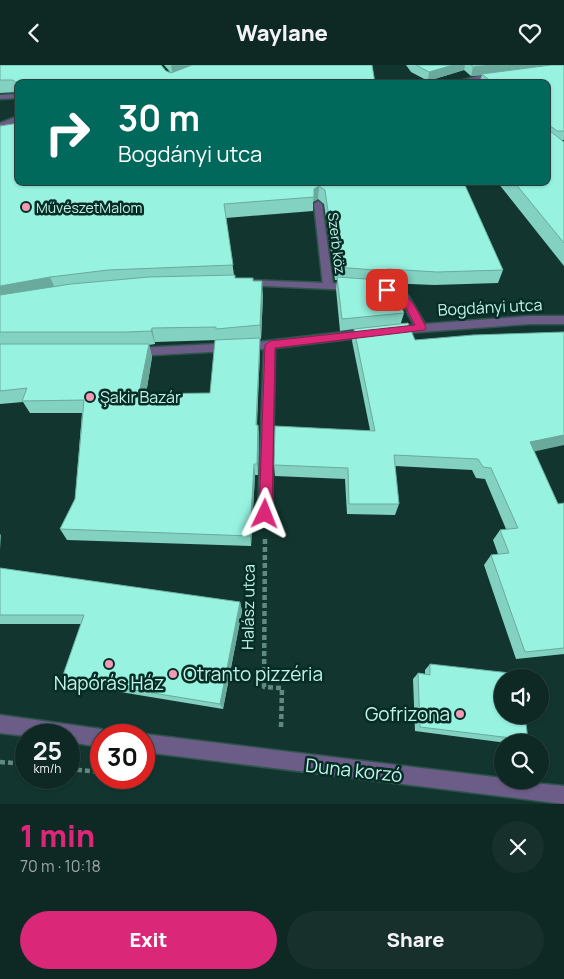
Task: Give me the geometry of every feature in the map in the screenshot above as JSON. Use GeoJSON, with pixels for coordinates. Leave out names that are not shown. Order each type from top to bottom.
{"type":"FeatureCollection","features":[{"type":"Feature","properties":{"kind":"street"},"geometry":{"type":"LineString","coordinates":[[471,80],[503,75]]}},
{"type":"Feature","properties":{"kind":"street"},"geometry":{"type":"LineString","coordinates":[[0,97],[15,96]]}},
{"type":"Feature","properties":{"kind":"street"},"geometry":{"type":"LineString","coordinates":[[0,126],[15,119]]}},
{"type":"Feature","properties":{"kind":"street","name":"Szerb köz"},"geometry":{"type":"LineString","coordinates":[[318,204],[328,285]]}},
{"type":"Feature","properties":{"kind":"street"},"geometry":{"type":"LineString","coordinates":[[230,283],[328,285],[387,290],[404,297],[421,327]]}},
{"type":"Feature","properties":{"kind":"street","name":"Bogdányi utca"},"geometry":{"type":"LineString","coordinates":[[122,352],[270,345],[421,327],[530,319],[564,319]]}},
{"type":"Feature","properties":{"kind":"street"},"geometry":{"type":"LineString","coordinates":[[265,514],[270,345]]}},
{"type":"Feature","properties":{"kind":"street"},"geometry":{"type":"LineString","coordinates":[[0,725],[90,737]]}},
{"type":"Feature","properties":{"kind":"street","name":"Duna korzó"},"geometry":{"type":"LineString","coordinates":[[155,744],[564,795]]}},
{"type":"Feature","properties":{"kind":"path","name":"Halász utca"},"geometry":{"type":"LineString","coordinates":[[265,514],[264,687],[282,688],[280,761]]}},
{"type":"Feature","properties":{"kind":"path"},"geometry":{"type":"LineString","coordinates":[[0,762],[15,763]]}},
{"type":"Feature","properties":{"kind":"building"},"geometry":{"type":"Polygon","coordinates":[[[0,65],[161,65],[166,71],[171,73],[192,65],[372,65],[374,80],[15,80],[15,82],[13,80],[0,80],[0,65]]]}},
{"type":"Feature","properties":{"kind":"building"},"geometry":{"type":"Polygon","coordinates":[[[416,65],[453,65],[429,72],[416,65]]]}},
{"type":"Feature","properties":{"kind":"building"},"geometry":{"type":"Polygon","coordinates":[[[471,65],[491,65],[473,67],[471,65]]]}},
{"type":"Feature","properties":{"kind":"building"},"geometry":{"type":"Polygon","coordinates":[[[564,65],[564,131],[557,131],[550,126],[550,80],[489,80],[482,74],[564,65]]]}},
{"type":"Feature","properties":{"kind":"building"},"geometry":{"type":"Polygon","coordinates":[[[15,124],[15,185],[465,185],[503,270],[437,272],[336,267],[325,190],[319,186],[314,189],[314,197],[224,204],[233,265],[108,270],[50,277],[0,286],[0,126],[15,124]]]}},
{"type":"Feature","properties":{"kind":"building"},"geometry":{"type":"Polygon","coordinates":[[[550,131],[564,142],[564,243],[517,185],[550,185],[550,131]]]}},
{"type":"Feature","properties":{"kind":"building"},"geometry":{"type":"Polygon","coordinates":[[[235,275],[235,278],[253,278],[253,281],[262,281],[260,325],[216,329],[216,327],[152,328],[151,331],[125,332],[0,332],[0,295],[71,284],[149,277],[235,275]]]}},
{"type":"Feature","properties":{"kind":"building"},"geometry":{"type":"Polygon","coordinates":[[[337,277],[366,279],[392,284],[404,313],[342,319],[337,277]]]}},
{"type":"Feature","properties":{"kind":"building"},"geometry":{"type":"Polygon","coordinates":[[[408,323],[415,340],[473,335],[564,332],[564,435],[530,442],[558,504],[564,503],[564,648],[525,652],[491,555],[509,553],[500,530],[518,528],[491,468],[483,467],[478,459],[394,455],[399,504],[349,504],[348,468],[274,465],[275,426],[375,431],[354,329],[408,323]]]}},
{"type":"Feature","properties":{"kind":"building"},"geometry":{"type":"Polygon","coordinates":[[[260,338],[256,425],[258,425],[257,464],[254,464],[250,536],[60,529],[75,499],[84,400],[22,401],[27,388],[0,391],[0,344],[149,344],[139,394],[210,393],[215,340],[260,338]]]}},
{"type":"Feature","properties":{"kind":"building"},"geometry":{"type":"Polygon","coordinates":[[[0,568],[240,602],[220,704],[62,678],[84,615],[0,615],[0,568]]]}},
{"type":"Feature","properties":{"kind":"building"},"geometry":{"type":"Polygon","coordinates":[[[430,664],[494,671],[494,724],[526,724],[527,734],[494,734],[494,736],[420,727],[418,673],[430,675],[430,664]]]}},
{"type":"Feature","properties":{"kind":"place","name":"MűvészetMalom"},"geometry":{"type":"Point","coordinates":[26,207]}},
{"type":"Feature","properties":{"kind":"place","name":"Şakir Bazár"},"geometry":{"type":"Point","coordinates":[90,397]}},
{"type":"Feature","properties":{"kind":"place","name":"Napórás Ház"},"geometry":{"type":"Point","coordinates":[109,664]}},
{"type":"Feature","properties":{"kind":"place","name":"Otranto pizzéria"},"geometry":{"type":"Point","coordinates":[173,674]}},
{"type":"Feature","properties":{"kind":"place","name":"Gofrizona"},"geometry":{"type":"Point","coordinates":[460,714]}},
{"type":"Feature","properties":{"kind":"route"},"geometry":{"type":"LineString","coordinates":[[265,514],[270,345],[421,327],[404,297],[387,290]]}}]}
